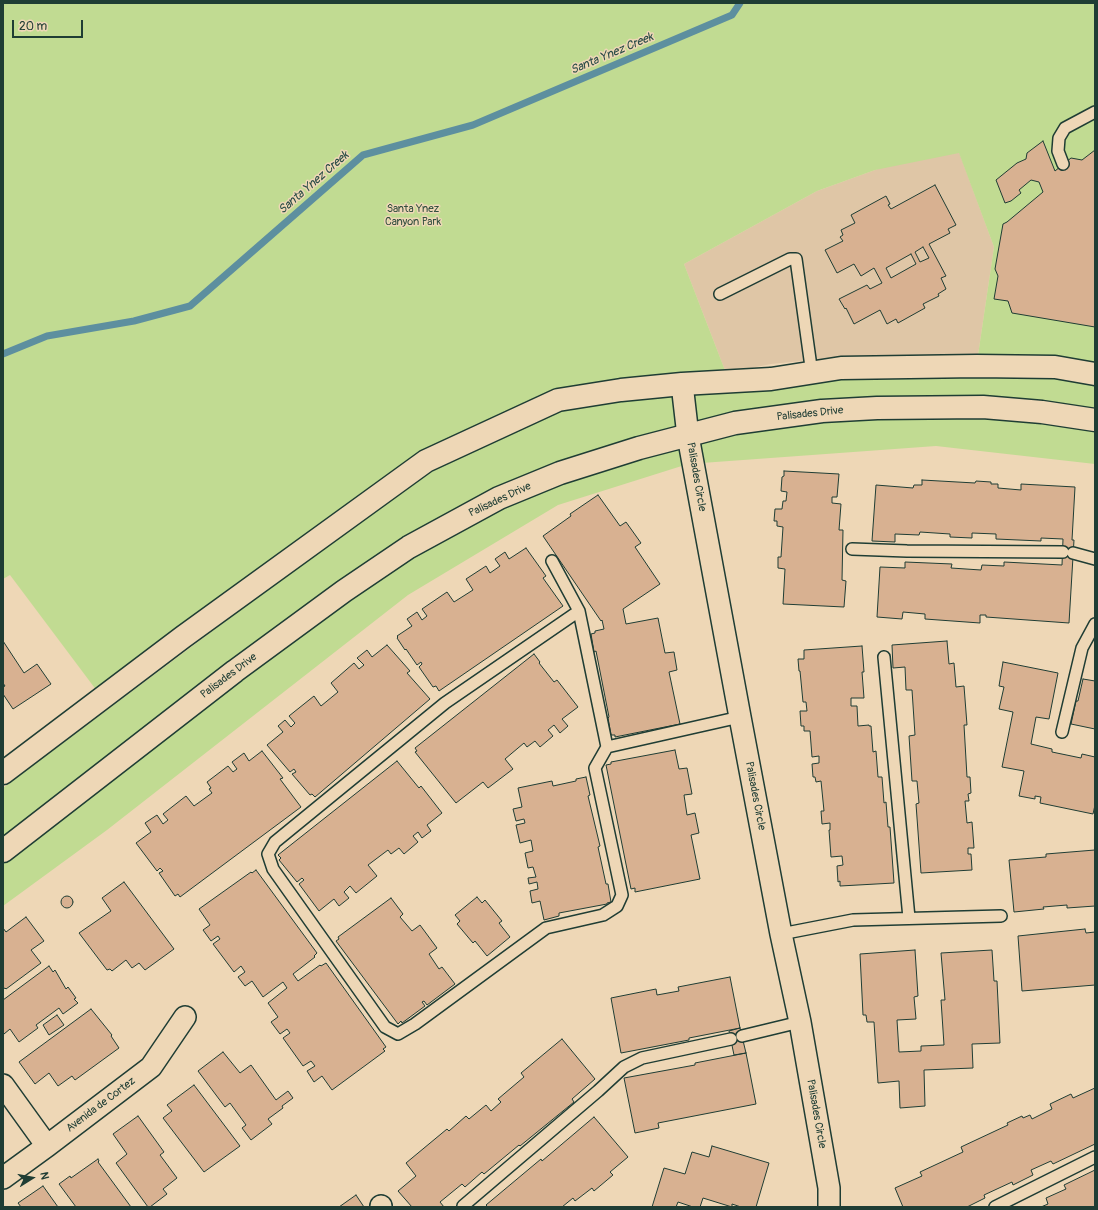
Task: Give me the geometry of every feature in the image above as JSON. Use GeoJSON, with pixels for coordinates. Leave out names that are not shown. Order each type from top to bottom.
{"type":"FeatureCollection","features":[{"type":"Feature","properties":{"kind":"street"},"geometry":{"type":"LineString","coordinates":[[3,773],[183,637],[426,461],[558,400],[621,390],[682,384],[771,379],[812,374],[840,368],[977,366],[1055,367],[1095,374]]}},
{"type":"Feature","properties":{"kind":"street","name":"Palisades Circle"},"geometry":{"type":"LineString","coordinates":[[682,384],[688,436],[781,934],[800,1022],[829,1188],[829,1207]]}},
{"type":"Feature","properties":{"kind":"street","name":"Palisades Drive"},"geometry":{"type":"LineString","coordinates":[[3,851],[235,671],[344,591],[409,547],[499,498],[560,473],[595,461],[735,423],[822,411],[877,408],[983,407],[1042,412],[1095,420]]}},
{"type":"Feature","properties":{"kind":"street","name":"Avenida de Cortez"},"geometry":{"type":"LineString","coordinates":[[3,1178],[151,1067],[185,1018]]}},
{"type":"Feature","properties":{"kind":"street"},"geometry":{"type":"LineString","coordinates":[[3,1085],[47,1146]]}},
{"type":"Feature","properties":{"kind":"lane"},"geometry":{"type":"LineString","coordinates":[[1064,164],[1058,151],[1059,138],[1065,128],[1095,112]]}},
{"type":"Feature","properties":{"kind":"lane"},"geometry":{"type":"LineString","coordinates":[[720,294],[790,259],[796,259],[812,374]]}},
{"type":"Feature","properties":{"kind":"lane"},"geometry":{"type":"LineString","coordinates":[[852,549],[907,552],[1068,553],[1095,559]]}},
{"type":"Feature","properties":{"kind":"lane"},"geometry":{"type":"LineString","coordinates":[[552,560],[579,611],[606,747],[595,768],[622,895],[617,906],[603,914],[546,928],[415,1024],[398,1034],[386,1027],[273,869],[268,854],[275,842],[446,703],[579,611]]}},
{"type":"Feature","properties":{"kind":"lane"},"geometry":{"type":"LineString","coordinates":[[1062,732],[1082,648],[1095,624]]}},
{"type":"Feature","properties":{"kind":"lane"},"geometry":{"type":"LineString","coordinates":[[884,657],[909,918]]}},
{"type":"Feature","properties":{"kind":"lane"},"geometry":{"type":"LineString","coordinates":[[606,747],[740,717]]}},
{"type":"Feature","properties":{"kind":"lane"},"geometry":{"type":"LineString","coordinates":[[781,934],[853,920],[1001,916]]}},
{"type":"Feature","properties":{"kind":"lane"},"geometry":{"type":"LineString","coordinates":[[742,1036],[800,1022]]}},
{"type":"Feature","properties":{"kind":"lane"},"geometry":{"type":"LineString","coordinates":[[463,1206],[624,1067],[642,1058],[731,1039]]}},
{"type":"Feature","properties":{"kind":"lane"},"geometry":{"type":"LineString","coordinates":[[994,1207],[1095,1157]]}},
{"type":"Feature","properties":{"kind":"shaded area"},"geometry":{"type":"Polygon","coordinates":[[[955,141],[994,247],[977,362],[840,362],[812,360],[771,364],[726,373],[684,264],[817,191],[955,141]]]}},
{"type":"Feature","properties":{"kind":"green space","name":"Santa Ynez Canyon Park"},"geometry":{"type":"Polygon","coordinates":[[[3,3],[1095,3],[1095,464],[936,446],[688,464],[558,505],[408,595],[107,830],[3,906],[3,788],[334,540],[368,517],[333,538],[109,707],[10,575],[3,579],[3,3]],[[959,153],[875,170],[817,191],[684,264],[726,373],[977,362],[994,247],[959,153]]]}},
{"type":"Feature","properties":{"kind":"building"},"geometry":{"type":"Polygon","coordinates":[[[1043,141],[1055,171],[1071,158],[1082,160],[1095,150],[1095,327],[1012,313],[1008,301],[994,299],[998,276],[995,269],[1003,224],[1043,192],[1039,182],[1031,180],[1019,190],[1021,193],[1011,201],[1005,203],[996,180],[1017,163],[1026,159],[1027,153],[1043,141]]]}},
{"type":"Feature","properties":{"kind":"building"},"geometry":{"type":"Polygon","coordinates":[[[935,185],[956,225],[948,229],[950,233],[929,244],[946,276],[941,278],[946,289],[938,294],[939,296],[923,304],[925,308],[898,323],[896,319],[887,324],[880,310],[854,324],[846,308],[845,309],[839,299],[867,285],[870,289],[882,283],[874,268],[861,276],[854,264],[837,273],[825,250],[843,241],[840,237],[843,235],[841,230],[855,223],[851,215],[886,196],[890,204],[888,205],[891,209],[935,185]],[[923,247],[915,252],[920,262],[929,258],[923,247]],[[911,254],[886,268],[891,278],[916,264],[911,254]]]}},
{"type":"Feature","properties":{"kind":"building"},"geometry":{"type":"Polygon","coordinates":[[[784,471],[839,474],[837,497],[832,497],[832,503],[841,504],[839,530],[843,530],[842,580],[846,581],[844,607],[783,604],[785,569],[778,568],[778,557],[781,557],[783,527],[777,526],[777,521],[774,521],[775,509],[782,509],[783,501],[786,501],[787,492],[781,491],[784,471]]]}},
{"type":"Feature","properties":{"kind":"building"},"geometry":{"type":"Polygon","coordinates":[[[922,480],[975,483],[976,481],[991,482],[991,484],[998,484],[998,488],[1021,490],[1021,484],[1075,487],[1072,540],[1074,540],[1069,623],[986,617],[986,615],[980,615],[980,623],[925,619],[925,614],[903,612],[902,619],[877,617],[880,567],[905,568],[905,562],[952,564],[951,568],[981,570],[982,565],[1004,566],[1004,562],[1062,565],[1063,539],[1041,538],[1041,541],[996,539],[996,534],[972,533],[972,538],[950,537],[950,534],[920,532],[919,535],[895,534],[895,542],[872,541],[876,485],[913,488],[914,485],[922,485],[922,480]]]}},
{"type":"Feature","properties":{"kind":"building"},"geometry":{"type":"Polygon","coordinates":[[[598,495],[620,526],[626,522],[641,543],[635,547],[660,584],[623,609],[626,624],[658,618],[665,653],[674,652],[677,670],[669,672],[680,724],[615,737],[615,735],[611,735],[596,651],[594,652],[591,634],[595,633],[595,631],[604,629],[602,620],[601,621],[543,536],[571,516],[570,514],[598,495]]]}},
{"type":"Feature","properties":{"kind":"building"},"geometry":{"type":"Polygon","coordinates":[[[526,548],[546,576],[543,578],[563,606],[439,691],[436,686],[433,687],[419,667],[422,664],[421,662],[417,665],[397,638],[397,636],[412,626],[407,619],[417,612],[422,620],[427,616],[422,609],[447,592],[454,602],[473,590],[466,579],[486,566],[490,573],[500,566],[495,559],[505,552],[509,559],[526,548]]]}},
{"type":"Feature","properties":{"kind":"building"},"geometry":{"type":"Polygon","coordinates":[[[3,641],[24,673],[37,664],[51,684],[13,709],[3,694],[3,687],[5,686],[3,683],[3,641]]]}},
{"type":"Feature","properties":{"kind":"building"},"geometry":{"type":"Polygon","coordinates":[[[947,641],[949,664],[954,663],[956,687],[964,686],[967,725],[964,725],[967,777],[970,777],[971,793],[968,794],[969,801],[965,801],[967,823],[972,822],[974,848],[968,848],[968,854],[971,854],[972,870],[921,873],[916,804],[919,803],[917,781],[912,781],[909,736],[915,735],[912,690],[906,690],[905,667],[893,668],[892,645],[947,641]]]}},
{"type":"Feature","properties":{"kind":"building"},"geometry":{"type":"Polygon","coordinates":[[[387,645],[410,671],[407,673],[430,699],[315,797],[312,794],[310,795],[292,774],[296,772],[294,769],[290,772],[267,745],[283,732],[278,726],[285,720],[291,727],[295,723],[289,716],[314,696],[321,706],[338,692],[331,683],[354,663],[359,669],[364,665],[357,658],[367,650],[372,657],[387,645]]]}},
{"type":"Feature","properties":{"kind":"building"},"geometry":{"type":"Polygon","coordinates":[[[862,646],[864,698],[851,698],[851,706],[857,706],[858,726],[871,726],[873,752],[876,751],[878,777],[882,777],[884,803],[886,802],[888,827],[890,827],[894,883],[840,886],[840,881],[838,882],[837,866],[843,865],[842,856],[831,857],[829,830],[830,823],[822,824],[821,811],[824,811],[821,781],[816,782],[815,777],[813,777],[812,764],[819,763],[819,756],[812,757],[810,731],[804,731],[804,726],[801,726],[800,711],[807,711],[806,702],[803,702],[798,659],[804,659],[804,650],[862,646]]]}},
{"type":"Feature","properties":{"kind":"building"},"geometry":{"type":"Polygon","coordinates":[[[534,654],[554,682],[557,680],[578,707],[562,719],[568,726],[560,733],[554,725],[548,730],[553,736],[540,747],[535,741],[527,747],[524,743],[505,759],[513,769],[488,788],[483,782],[456,803],[415,752],[417,751],[415,748],[534,654]]]}},
{"type":"Feature","properties":{"kind":"building"},"geometry":{"type":"Polygon","coordinates":[[[1003,662],[1058,673],[1049,719],[1036,717],[1031,744],[1052,749],[1052,752],[1081,758],[1082,754],[1095,757],[1095,805],[1093,814],[1040,803],[1041,797],[1035,796],[1035,799],[1019,796],[1024,771],[1002,767],[1013,712],[999,709],[1004,687],[999,686],[1003,662]]]}},
{"type":"Feature","properties":{"kind":"building"},"geometry":{"type":"Polygon","coordinates":[[[1083,679],[1095,681],[1095,729],[1071,724],[1083,679]]]}},
{"type":"Feature","properties":{"kind":"building"},"geometry":{"type":"Polygon","coordinates":[[[675,750],[679,769],[687,768],[692,794],[684,795],[687,815],[695,813],[699,833],[691,835],[700,879],[635,892],[635,888],[631,889],[606,765],[611,764],[611,762],[675,750]]]}},
{"type":"Feature","properties":{"kind":"building"},"geometry":{"type":"Polygon","coordinates":[[[262,751],[283,778],[280,779],[301,807],[180,897],[178,894],[175,896],[159,873],[163,871],[160,868],[157,871],[136,843],[151,832],[145,823],[157,815],[163,824],[168,820],[163,814],[186,796],[194,806],[212,793],[207,782],[228,766],[233,772],[237,769],[232,762],[244,753],[249,761],[262,751]]]}},
{"type":"Feature","properties":{"kind":"building"},"geometry":{"type":"Polygon","coordinates":[[[397,761],[419,788],[421,786],[442,813],[427,825],[431,831],[422,838],[418,832],[413,836],[418,842],[404,854],[399,848],[391,854],[388,850],[368,865],[377,876],[356,893],[350,886],[344,892],[349,898],[339,906],[334,899],[319,911],[299,884],[304,880],[302,878],[297,882],[279,860],[281,858],[278,855],[397,761]]]}},
{"type":"Feature","properties":{"kind":"building"},"geometry":{"type":"Polygon","coordinates":[[[586,777],[590,795],[588,796],[600,846],[598,847],[606,884],[608,884],[611,902],[559,913],[559,916],[544,920],[540,901],[532,903],[530,891],[538,889],[537,882],[529,884],[528,878],[536,877],[533,867],[528,868],[525,853],[533,851],[531,840],[520,843],[516,825],[525,823],[524,819],[516,821],[513,809],[522,807],[518,788],[552,781],[553,786],[576,781],[576,779],[586,777]]]}},
{"type":"Feature","properties":{"kind":"building"},"geometry":{"type":"Polygon","coordinates":[[[1095,850],[1095,906],[1067,908],[1067,905],[1014,912],[1009,860],[1046,857],[1046,854],[1095,850]]]}},
{"type":"Feature","properties":{"kind":"building"},"geometry":{"type":"Polygon","coordinates":[[[256,870],[317,953],[314,956],[315,957],[293,974],[298,981],[320,965],[321,966],[326,963],[386,1047],[383,1049],[385,1051],[332,1090],[322,1076],[314,1082],[307,1071],[315,1066],[311,1061],[303,1066],[283,1038],[290,1033],[287,1029],[280,1034],[271,1022],[278,1017],[268,1003],[287,988],[283,982],[263,997],[252,981],[245,986],[238,977],[245,972],[241,966],[234,972],[213,944],[220,939],[218,936],[211,941],[203,930],[210,925],[199,909],[256,870]]]}},
{"type":"Feature","properties":{"kind":"building"},"geometry":{"type":"Polygon","coordinates":[[[124,882],[174,949],[145,970],[139,963],[132,968],[126,960],[112,971],[110,969],[107,970],[79,933],[111,911],[102,898],[124,882]]]}},
{"type":"Feature","properties":{"kind":"building"},"geometry":{"type":"Polygon","coordinates":[[[65,896],[69,896],[73,902],[69,908],[65,908],[61,904],[61,900],[65,896]]]}},
{"type":"Feature","properties":{"kind":"building"},"geometry":{"type":"Polygon","coordinates":[[[477,897],[482,903],[485,900],[502,921],[499,923],[510,937],[487,956],[475,941],[473,943],[457,924],[460,921],[455,915],[477,897]]]}},
{"type":"Feature","properties":{"kind":"building"},"geometry":{"type":"Polygon","coordinates":[[[391,898],[403,914],[400,917],[412,931],[420,925],[437,948],[429,954],[439,969],[442,967],[455,984],[427,1005],[424,1001],[422,1002],[425,1006],[402,1023],[401,1021],[398,1024],[336,941],[339,939],[338,937],[391,898]]]}},
{"type":"Feature","properties":{"kind":"building"},"geometry":{"type":"Polygon","coordinates":[[[26,917],[44,941],[31,950],[41,963],[6,989],[3,989],[3,928],[6,932],[26,917]]]}},
{"type":"Feature","properties":{"kind":"building"},"geometry":{"type":"Polygon","coordinates":[[[1085,929],[1086,933],[1095,932],[1095,985],[1022,991],[1018,936],[1085,929]]]}},
{"type":"Feature","properties":{"kind":"building"},"geometry":{"type":"Polygon","coordinates":[[[915,950],[918,996],[914,997],[916,1019],[897,1020],[899,1052],[921,1051],[921,1046],[944,1045],[941,1000],[945,1000],[941,953],[992,950],[994,981],[997,981],[1000,1043],[972,1044],[973,1068],[924,1070],[925,1106],[900,1108],[899,1081],[878,1083],[874,1022],[867,1022],[866,1015],[863,1015],[860,954],[915,950]]]}},
{"type":"Feature","properties":{"kind":"building"},"geometry":{"type":"Polygon","coordinates":[[[49,966],[53,972],[55,970],[66,989],[68,987],[76,998],[74,999],[78,1003],[63,1014],[59,1008],[36,1025],[38,1028],[19,1042],[10,1029],[4,1034],[3,1032],[3,1000],[49,966]]]}},
{"type":"Feature","properties":{"kind":"building"},"geometry":{"type":"Polygon","coordinates":[[[730,977],[740,1028],[689,1038],[689,1040],[621,1053],[611,998],[656,989],[657,995],[679,991],[678,987],[730,977]]]}},
{"type":"Feature","properties":{"kind":"building"},"geometry":{"type":"Polygon","coordinates":[[[91,1009],[112,1035],[111,1036],[119,1048],[75,1080],[72,1076],[58,1086],[49,1073],[35,1084],[19,1062],[91,1009]]]}},
{"type":"Feature","properties":{"kind":"building"},"geometry":{"type":"Polygon","coordinates":[[[57,1015],[64,1025],[49,1035],[43,1025],[57,1015]]]}},
{"type":"Feature","properties":{"kind":"building"},"geometry":{"type":"Polygon","coordinates":[[[740,1028],[746,1053],[734,1055],[729,1031],[740,1028]]]}},
{"type":"Feature","properties":{"kind":"building"},"geometry":{"type":"Polygon","coordinates":[[[562,1039],[595,1079],[572,1099],[574,1102],[520,1146],[519,1145],[484,1174],[482,1172],[465,1187],[462,1184],[440,1202],[444,1207],[412,1207],[398,1191],[416,1176],[406,1163],[447,1129],[449,1131],[466,1116],[469,1119],[486,1105],[491,1111],[501,1102],[498,1099],[524,1077],[521,1073],[562,1039]]]}},
{"type":"Feature","properties":{"kind":"building"},"geometry":{"type":"Polygon","coordinates":[[[223,1052],[240,1073],[251,1065],[276,1100],[288,1091],[293,1098],[282,1106],[283,1108],[268,1119],[272,1124],[251,1140],[242,1128],[246,1125],[230,1103],[225,1107],[198,1071],[223,1052]]]}},
{"type":"Feature","properties":{"kind":"building"},"geometry":{"type":"Polygon","coordinates":[[[746,1053],[756,1104],[658,1123],[659,1128],[635,1133],[624,1078],[695,1065],[695,1063],[746,1053]]]}},
{"type":"Feature","properties":{"kind":"building"},"geometry":{"type":"Polygon","coordinates":[[[194,1085],[240,1146],[204,1172],[163,1118],[172,1111],[167,1105],[194,1085]]]}},
{"type":"Feature","properties":{"kind":"building"},"geometry":{"type":"Polygon","coordinates":[[[1095,1088],[1095,1144],[1053,1164],[1051,1161],[1031,1170],[1033,1175],[1013,1185],[1012,1182],[984,1195],[985,1198],[967,1207],[903,1207],[895,1188],[922,1176],[920,1172],[963,1152],[961,1147],[1008,1125],[1007,1123],[1022,1116],[1023,1118],[1030,1115],[1032,1119],[1052,1109],[1050,1104],[1071,1094],[1073,1098],[1095,1088]]]}},
{"type":"Feature","properties":{"kind":"building"},"geometry":{"type":"Polygon","coordinates":[[[138,1116],[164,1152],[160,1155],[177,1178],[163,1189],[167,1194],[150,1207],[148,1207],[116,1163],[127,1154],[113,1134],[138,1116]]]}},
{"type":"Feature","properties":{"kind":"building"},"geometry":{"type":"Polygon","coordinates":[[[594,1117],[628,1157],[610,1172],[613,1175],[594,1191],[592,1188],[575,1201],[573,1198],[562,1207],[488,1207],[486,1205],[541,1159],[542,1161],[594,1117]]]}},
{"type":"Feature","properties":{"kind":"building"},"geometry":{"type":"Polygon","coordinates":[[[712,1146],[769,1163],[756,1207],[741,1207],[732,1204],[732,1207],[703,1198],[700,1207],[693,1207],[678,1202],[676,1207],[652,1207],[664,1168],[685,1174],[692,1152],[709,1157],[712,1146]]]}},
{"type":"Feature","properties":{"kind":"building"},"geometry":{"type":"Polygon","coordinates":[[[98,1159],[98,1162],[131,1207],[76,1207],[59,1184],[70,1176],[71,1178],[98,1159]]]}},
{"type":"Feature","properties":{"kind":"building"},"geometry":{"type":"Polygon","coordinates":[[[1095,1170],[1095,1207],[1041,1207],[1048,1204],[1046,1198],[1066,1189],[1064,1185],[1095,1170]]]}},
{"type":"Feature","properties":{"kind":"building"},"geometry":{"type":"Polygon","coordinates":[[[43,1186],[58,1207],[21,1207],[18,1203],[43,1186]]]}},
{"type":"Feature","properties":{"kind":"building"},"geometry":{"type":"Polygon","coordinates":[[[356,1195],[364,1207],[339,1207],[356,1195]]]}},
{"type":"Feature","properties":{"kind":"waterway","name":"Santa Ynez Creek"},"geometry":{"type":"LineString","coordinates":[[3,354],[47,336],[134,321],[190,306],[363,155],[473,125],[732,15],[740,3]]}}]}
